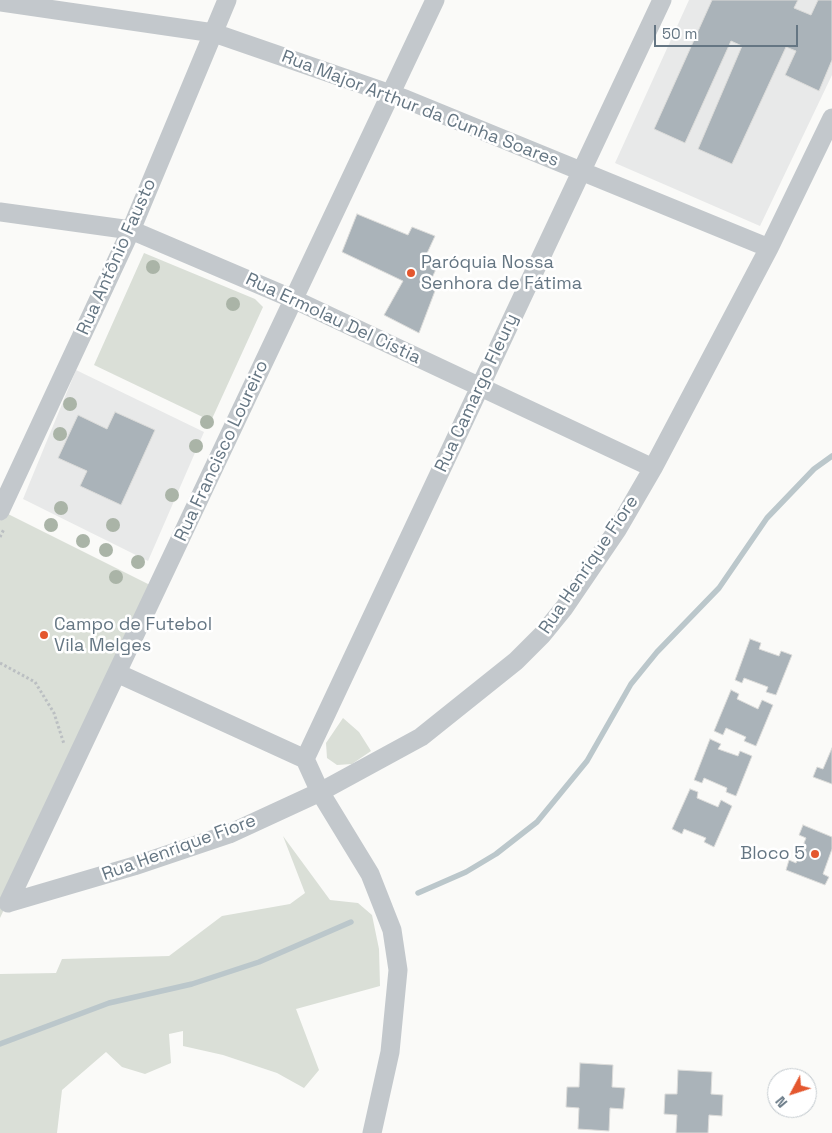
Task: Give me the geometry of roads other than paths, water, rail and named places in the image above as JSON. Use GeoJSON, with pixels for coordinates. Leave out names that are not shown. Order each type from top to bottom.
{"type":"FeatureCollection","features":[{"type":"Feature","properties":{"kind":"street","name":"Rua Antônio Fausto"},"geometry":{"type":"LineString","coordinates":[[0,511],[132,230],[227,0]]}},
{"type":"Feature","properties":{"kind":"street","name":"Rua Francisco Loureiro"},"geometry":{"type":"LineString","coordinates":[[8,903],[435,0]]}},
{"type":"Feature","properties":{"kind":"street","name":"Rua Camargo Fleury"},"geometry":{"type":"LineString","coordinates":[[305,758],[662,0]]}},
{"type":"Feature","properties":{"kind":"street","name":"Rua Major Arthur da Cunha Soares"},"geometry":{"type":"LineString","coordinates":[[0,2],[214,33],[391,94],[769,248]]}},
{"type":"Feature","properties":{"kind":"street","name":"Rua Henrique Fiore"},"geometry":{"type":"LineString","coordinates":[[8,903],[134,866],[229,834],[320,792],[421,737],[516,661],[542,635],[564,608],[617,530],[653,468],[769,248],[832,118]]}},
{"type":"Feature","properties":{"kind":"street","name":"Rua Ermolau Del Cístia"},"geometry":{"type":"LineString","coordinates":[[0,212],[132,230],[294,299],[653,468]]}},
{"type":"Feature","properties":{"kind":"street"},"geometry":{"type":"LineString","coordinates":[[117,673],[305,758],[320,792],[378,892],[392,930],[398,970],[390,1052],[372,1133]]}},
{"type":"Feature","properties":{"kind":"waterway"},"geometry":{"type":"LineString","coordinates":[[418,893],[466,872],[496,854],[537,822],[587,761],[631,684],[657,652],[719,588],[767,518],[814,469],[832,456]]}},
{"type":"Feature","properties":{"kind":"waterway"},"geometry":{"type":"LineString","coordinates":[[0,1044],[109,1003],[192,984],[259,962],[351,922]]}},
{"type":"Feature","properties":{"kind":"place","name":"Paróquia Nossa Senhora de Fátima"},"geometry":{"type":"Point","coordinates":[411,273]}},
{"type":"Feature","properties":{"kind":"place","name":"Campo de Futebol Vila Melges"},"geometry":{"type":"Point","coordinates":[44,635]}},
{"type":"Feature","properties":{"kind":"place","name":"Bloco 5"},"geometry":{"type":"Point","coordinates":[815,854]}}]}
